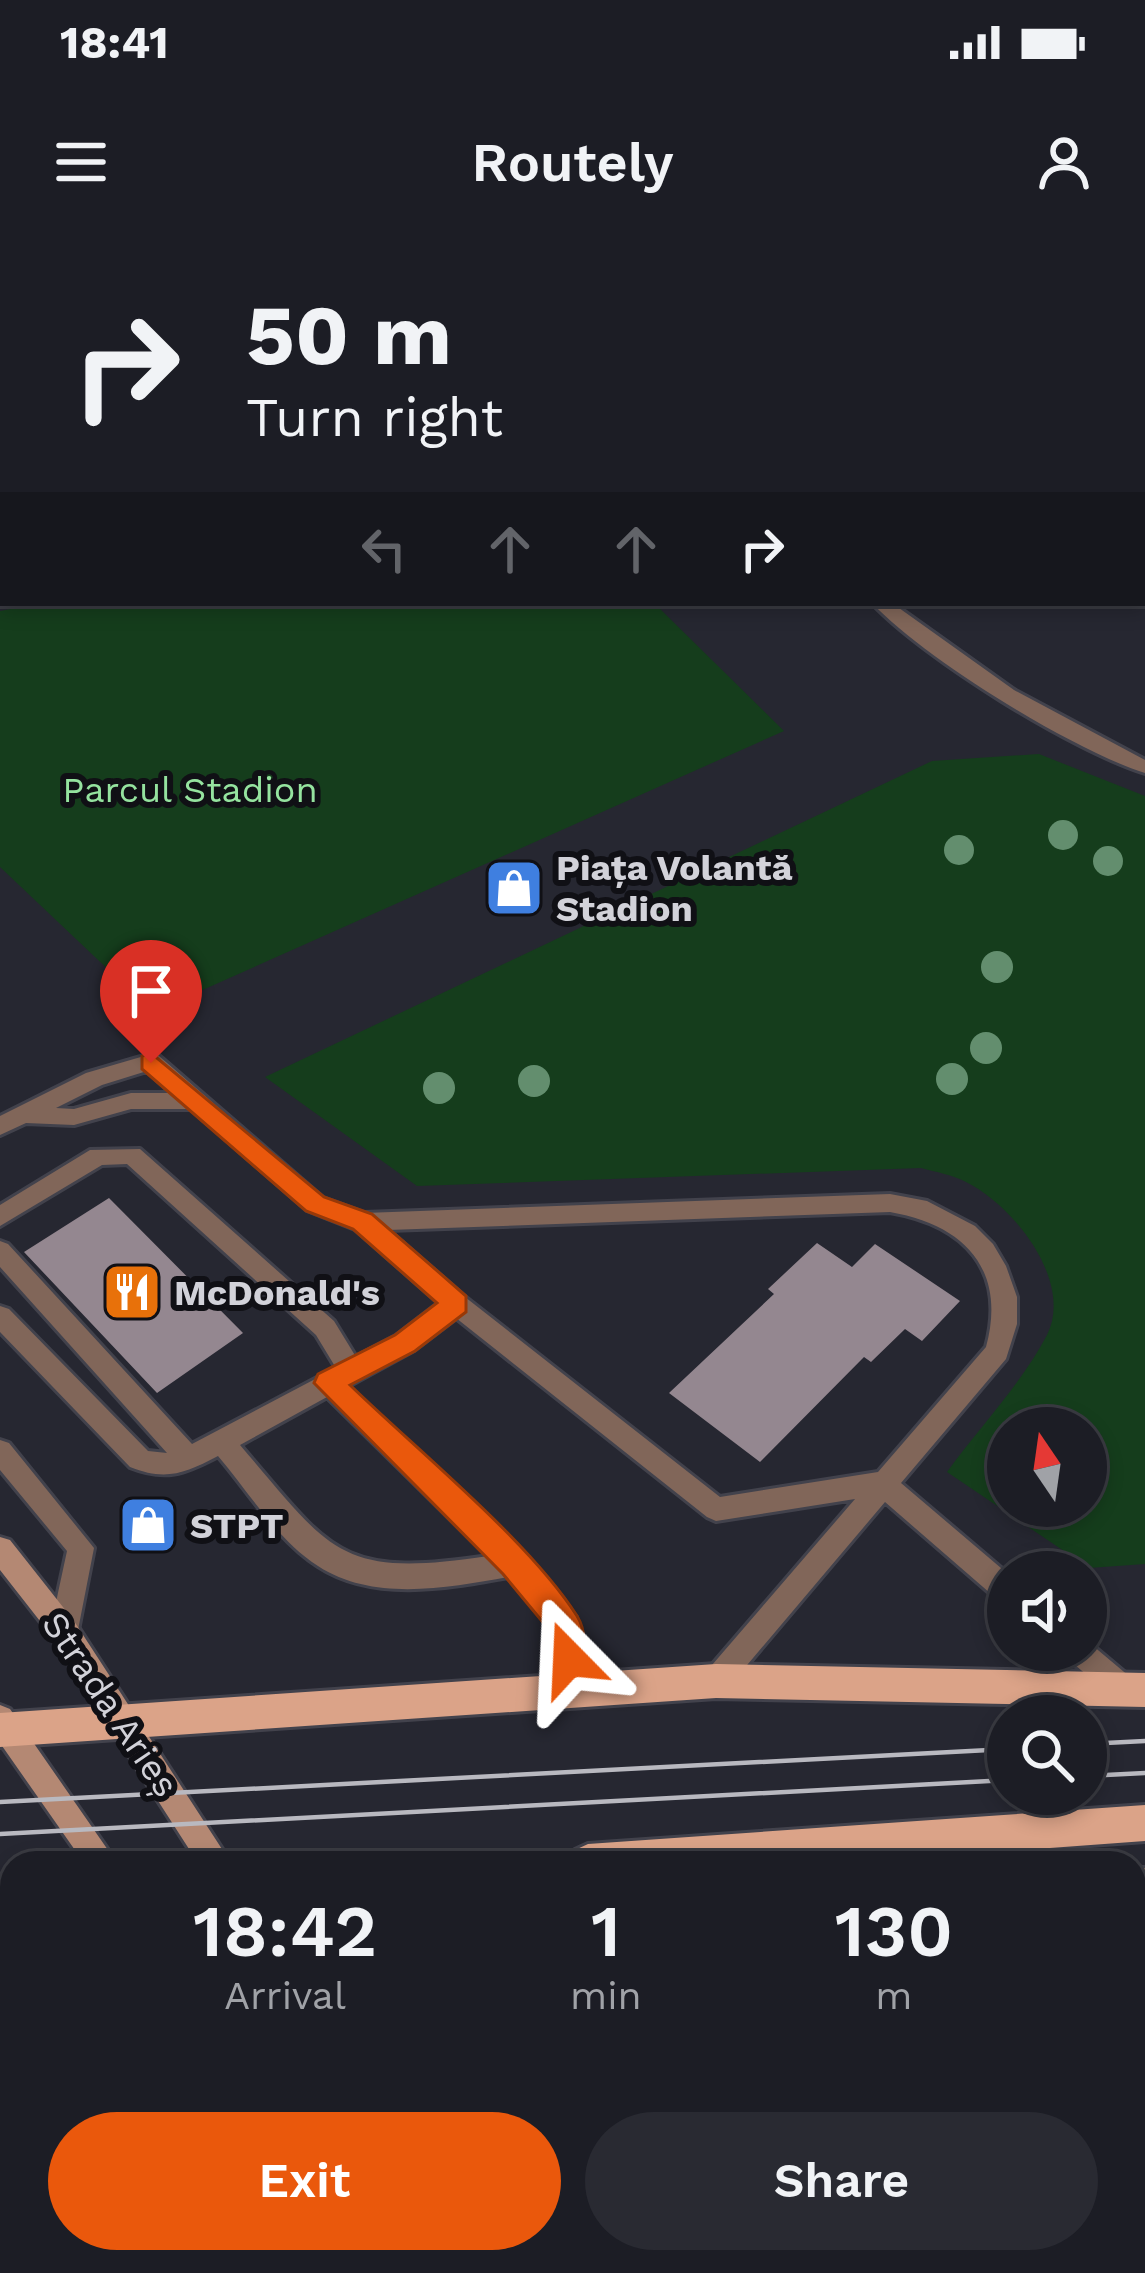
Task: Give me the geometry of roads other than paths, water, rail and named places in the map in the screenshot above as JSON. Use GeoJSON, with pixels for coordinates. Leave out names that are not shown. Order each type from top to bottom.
{"type":"FeatureCollection","features":[{"type":"Feature","properties":{"kind":"main road","name":"Strada Arieș"},"geometry":{"type":"LineString","coordinates":[[0,1549],[64,1630],[208,1851]]}},
{"type":"Feature","properties":{"kind":"main road"},"geometry":{"type":"LineString","coordinates":[[2,1726],[124,1722],[716,1681],[1136,1690]]}},
{"type":"Feature","properties":{"kind":"main road"},"geometry":{"type":"LineString","coordinates":[[2,1726],[93,1851]]}},
{"type":"Feature","properties":{"kind":"main road"},"geometry":{"type":"LineString","coordinates":[[916,1850],[1145,1823]]}},
{"type":"Feature","properties":{"kind":"street"},"geometry":{"type":"LineString","coordinates":[[885,606],[1027,708],[1145,767]]}},
{"type":"Feature","properties":{"kind":"street"},"geometry":{"type":"LineString","coordinates":[[10,1120],[94,1079],[151,1063],[315,1204],[363,1222],[456,1304],[716,1509],[882,1484],[987,1573]]}},
{"type":"Feature","properties":{"kind":"street"},"geometry":{"type":"LineString","coordinates":[[10,1120],[74,1117],[130,1102],[191,1102]]}},
{"type":"Feature","properties":{"kind":"street"},"geometry":{"type":"LineString","coordinates":[[0,1217],[98,1156],[132,1155],[325,1328],[340,1377],[514,1564],[566,1627],[572,1691]]}},
{"type":"Feature","properties":{"kind":"street"},"geometry":{"type":"LineString","coordinates":[[363,1222],[890,1203],[929,1210],[978,1244],[999,1274],[1010,1321],[997,1352],[716,1681]]}},
{"type":"Feature","properties":{"kind":"street"},"geometry":{"type":"LineString","coordinates":[[0,1251],[189,1459]]}},
{"type":"Feature","properties":{"kind":"street"},"geometry":{"type":"LineString","coordinates":[[0,1316],[139,1459],[157,1466],[189,1459],[405,1343],[456,1304]]}},
{"type":"Feature","properties":{"kind":"street"},"geometry":{"type":"LineString","coordinates":[[220,1442],[328,1558],[357,1569],[402,1575],[514,1564]]}},
{"type":"Feature","properties":{"kind":"street"},"geometry":{"type":"LineString","coordinates":[[0,1451],[81,1548],[64,1630]]}},
{"type":"Feature","properties":{"kind":"street"},"geometry":{"type":"LineString","coordinates":[[1107,1670],[1136,1690]]}},
{"type":"Feature","properties":{"kind":"tram line"},"geometry":{"type":"LineString","coordinates":[[1107,1743],[1145,1741]]}},
{"type":"Feature","properties":{"kind":"tram line"},"geometry":{"type":"LineString","coordinates":[[0,1802],[987,1750]]}},
{"type":"Feature","properties":{"kind":"tram line"},"geometry":{"type":"LineString","coordinates":[[1107,1775],[1145,1773]]}},
{"type":"Feature","properties":{"kind":"tram line"},"geometry":{"type":"LineString","coordinates":[[0,1834],[987,1781]]}},
{"type":"Feature","properties":{"kind":"place","name":"Piața Volantă Stadion"},"geometry":{"type":"Point","coordinates":[514,888]}},
{"type":"Feature","properties":{"kind":"place","name":"McDonald's"},"geometry":{"type":"Point","coordinates":[132,1292]}},
{"type":"Feature","properties":{"kind":"place","name":"STPT"},"geometry":{"type":"Point","coordinates":[148,1525]}},
{"type":"Feature","properties":{"kind":"park label","name":"Parcul Stadion"},"geometry":{"type":"Point","coordinates":[190,789]}}]}
